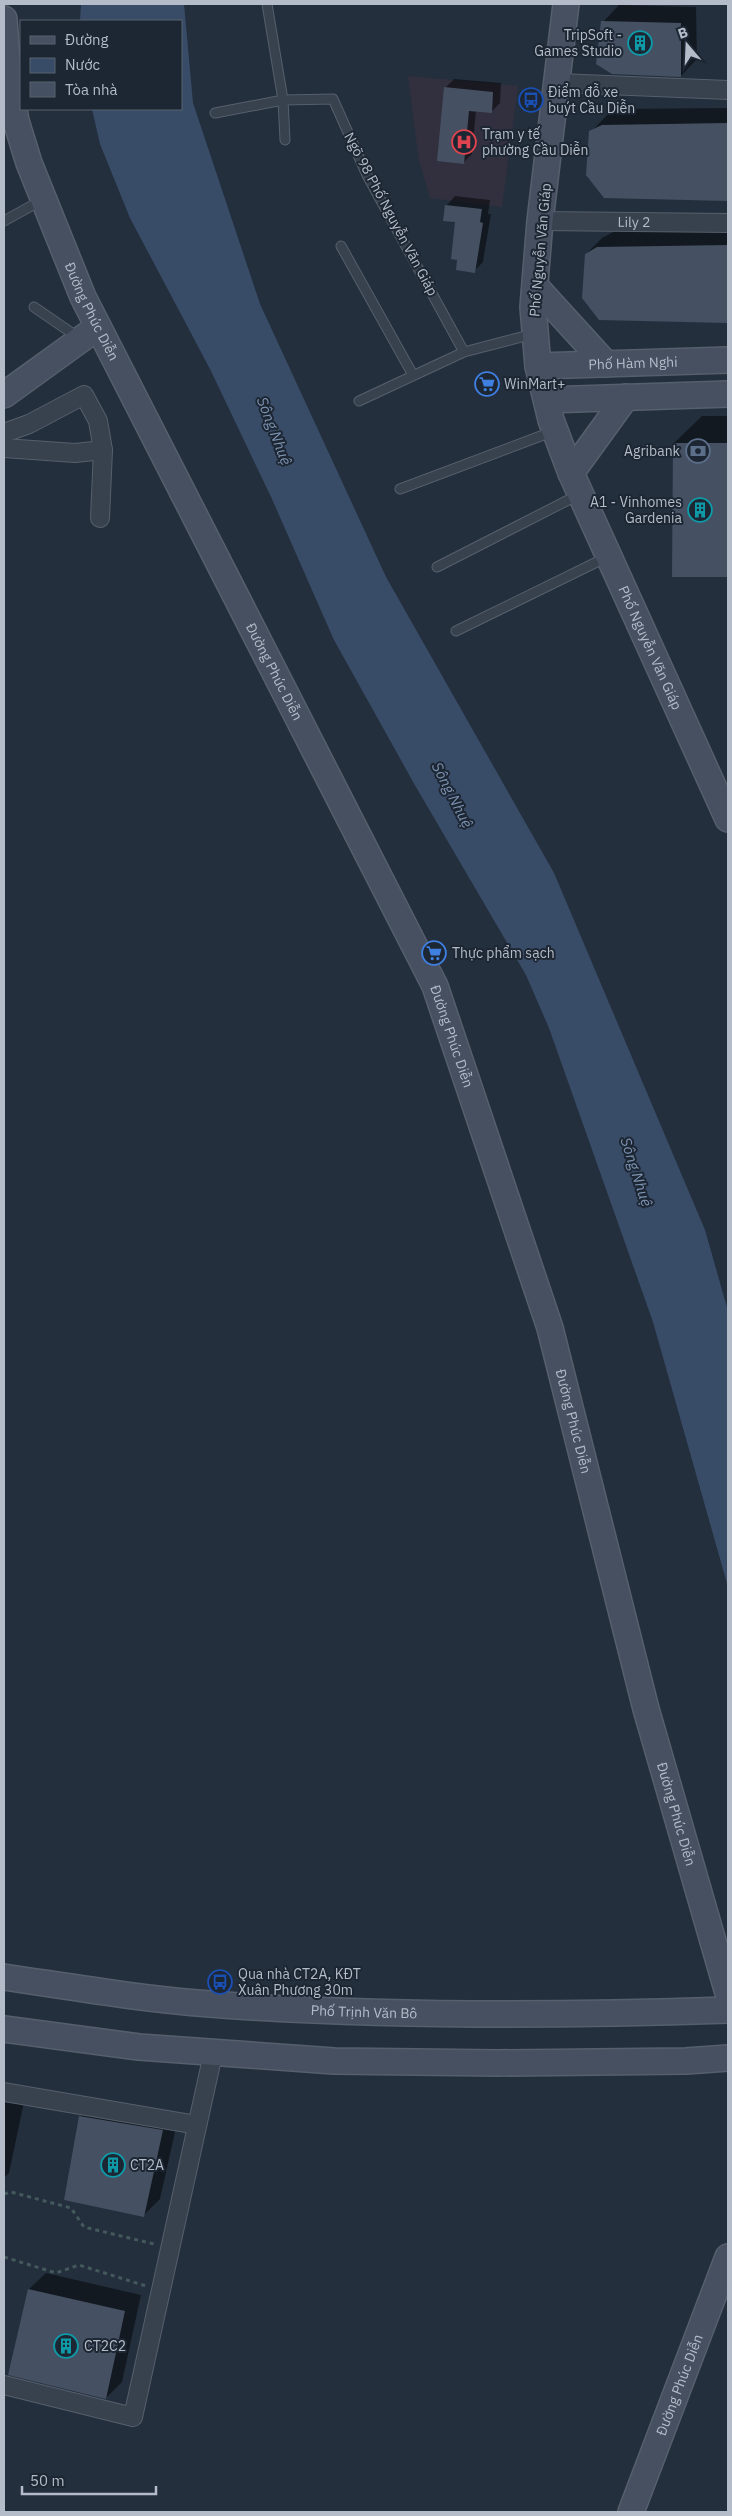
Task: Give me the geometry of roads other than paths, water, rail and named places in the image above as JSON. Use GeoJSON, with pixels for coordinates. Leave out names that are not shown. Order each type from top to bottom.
{"type":"FeatureCollection","features":[{"type":"Feature","properties":{"kind":"street","name":"Phố Nguyễn Văn Giáp"},"geometry":{"type":"LineString","coordinates":[[566,4],[540,221],[532,307],[538,366],[555,431],[576,484],[608,556],[722,794],[728,819]]}},
{"type":"Feature","properties":{"kind":"street","name":"Đường Phúc Diễn"},"geometry":{"type":"LineString","coordinates":[[4,19],[8,76],[16,121],[29,163],[83,296],[90,333],[435,986],[550,1328],[646,1709],[728,1992]]}},
{"type":"Feature","properties":{"kind":"street"},"geometry":{"type":"LineString","coordinates":[[558,83],[728,90]]}},
{"type":"Feature","properties":{"kind":"street","name":"Lily 2"},"geometry":{"type":"LineString","coordinates":[[540,221],[728,223]]}},
{"type":"Feature","properties":{"kind":"street"},"geometry":{"type":"LineString","coordinates":[[535,286],[606,364]]}},
{"type":"Feature","properties":{"kind":"street"},"geometry":{"type":"LineString","coordinates":[[4,395],[90,333]]}},
{"type":"Feature","properties":{"kind":"street","name":"Phố Hàm Nghi"},"geometry":{"type":"LineString","coordinates":[[538,366],[728,360]]}},
{"type":"Feature","properties":{"kind":"street"},"geometry":{"type":"LineString","coordinates":[[547,400],[728,394]]}},
{"type":"Feature","properties":{"kind":"street"},"geometry":{"type":"LineString","coordinates":[[4,433],[29,424],[84,396],[98,421],[103,450],[100,518]]}},
{"type":"Feature","properties":{"kind":"street"},"geometry":{"type":"LineString","coordinates":[[576,484],[626,397]]}},
{"type":"Feature","properties":{"kind":"street"},"geometry":{"type":"LineString","coordinates":[[4,448],[75,453],[103,450]]}},
{"type":"Feature","properties":{"kind":"street","name":"Phố Trịnh Văn Bô"},"geometry":{"type":"LineString","coordinates":[[4,1977],[209,2004],[356,2011],[510,2015],[728,2010]]}},
{"type":"Feature","properties":{"kind":"street"},"geometry":{"type":"LineString","coordinates":[[4,2029],[213,2054],[334,2061],[498,2063],[728,2058]]}},
{"type":"Feature","properties":{"kind":"street"},"geometry":{"type":"LineString","coordinates":[[4,2385],[133,2417],[213,2054]]}},
{"type":"Feature","properties":{"kind":"street"},"geometry":{"type":"LineString","coordinates":[[4,2092],[197,2125]]}},
{"type":"Feature","properties":{"kind":"street","name":"Đường Phúc Diễn"},"geometry":{"type":"LineString","coordinates":[[631,2512],[728,2257]]}},
{"type":"Feature","properties":{"kind":"lane"},"geometry":{"type":"LineString","coordinates":[[267,4],[283,100],[285,140]]}},
{"type":"Feature","properties":{"kind":"lane","name":"Ngõ 98 Phố Nguyễn Văn Giáp"},"geometry":{"type":"LineString","coordinates":[[283,100],[333,99],[367,175],[464,352]]}},
{"type":"Feature","properties":{"kind":"lane"},"geometry":{"type":"LineString","coordinates":[[215,113],[283,100]]}},
{"type":"Feature","properties":{"kind":"lane"},"geometry":{"type":"LineString","coordinates":[[4,221],[44,198]]}},
{"type":"Feature","properties":{"kind":"lane"},"geometry":{"type":"LineString","coordinates":[[341,246],[413,375]]}},
{"type":"Feature","properties":{"kind":"lane"},"geometry":{"type":"LineString","coordinates":[[34,307],[90,333]]}},
{"type":"Feature","properties":{"kind":"lane"},"geometry":{"type":"LineString","coordinates":[[359,401],[464,352],[534,334]]}},
{"type":"Feature","properties":{"kind":"lane"},"geometry":{"type":"LineString","coordinates":[[400,489],[555,431]]}},
{"type":"Feature","properties":{"kind":"lane"},"geometry":{"type":"LineString","coordinates":[[437,568],[576,484]]}},
{"type":"Feature","properties":{"kind":"lane"},"geometry":{"type":"LineString","coordinates":[[456,631],[608,556]]}},
{"type":"Feature","properties":{"kind":"water","name":"Sông Nhuệ"},"geometry":{"type":"Polygon","coordinates":[[[81,4],[184,4],[193,103],[260,304],[386,577],[554,873],[705,1230],[728,1311],[728,1587],[653,1322],[549,1028],[526,975],[416,787],[334,640],[272,499],[210,369],[130,218],[100,144],[92,110],[182,110],[182,20],[80,20],[81,4]]]}},
{"type":"Feature","properties":{"kind":"place","name":"TripSoft - Games Studio"},"geometry":{"type":"Point","coordinates":[640,43]}},
{"type":"Feature","properties":{"kind":"place","name":"Điểm đỗ xe buýt Cầu Diễn"},"geometry":{"type":"Point","coordinates":[531,100]}},
{"type":"Feature","properties":{"kind":"place","name":"Trạm y tế phường Cầu Diễn"},"geometry":{"type":"Point","coordinates":[464,142]}},
{"type":"Feature","properties":{"kind":"place","name":"WinMart+"},"geometry":{"type":"Point","coordinates":[487,384]}},
{"type":"Feature","properties":{"kind":"place","name":"Agribank"},"geometry":{"type":"Point","coordinates":[698,451]}},
{"type":"Feature","properties":{"kind":"place","name":"A1 - Vinhomes Gardenia"},"geometry":{"type":"Point","coordinates":[700,510]}},
{"type":"Feature","properties":{"kind":"place","name":"Thực phẩm sạch"},"geometry":{"type":"Point","coordinates":[434,953]}},
{"type":"Feature","properties":{"kind":"place","name":"Qua nhà CT2A, KĐT Xuân Phương 30m"},"geometry":{"type":"Point","coordinates":[220,1982]}},
{"type":"Feature","properties":{"kind":"place","name":"CT2A"},"geometry":{"type":"Point","coordinates":[113,2165]}},
{"type":"Feature","properties":{"kind":"place","name":"CT2C2"},"geometry":{"type":"Point","coordinates":[66,2346]}}]}
